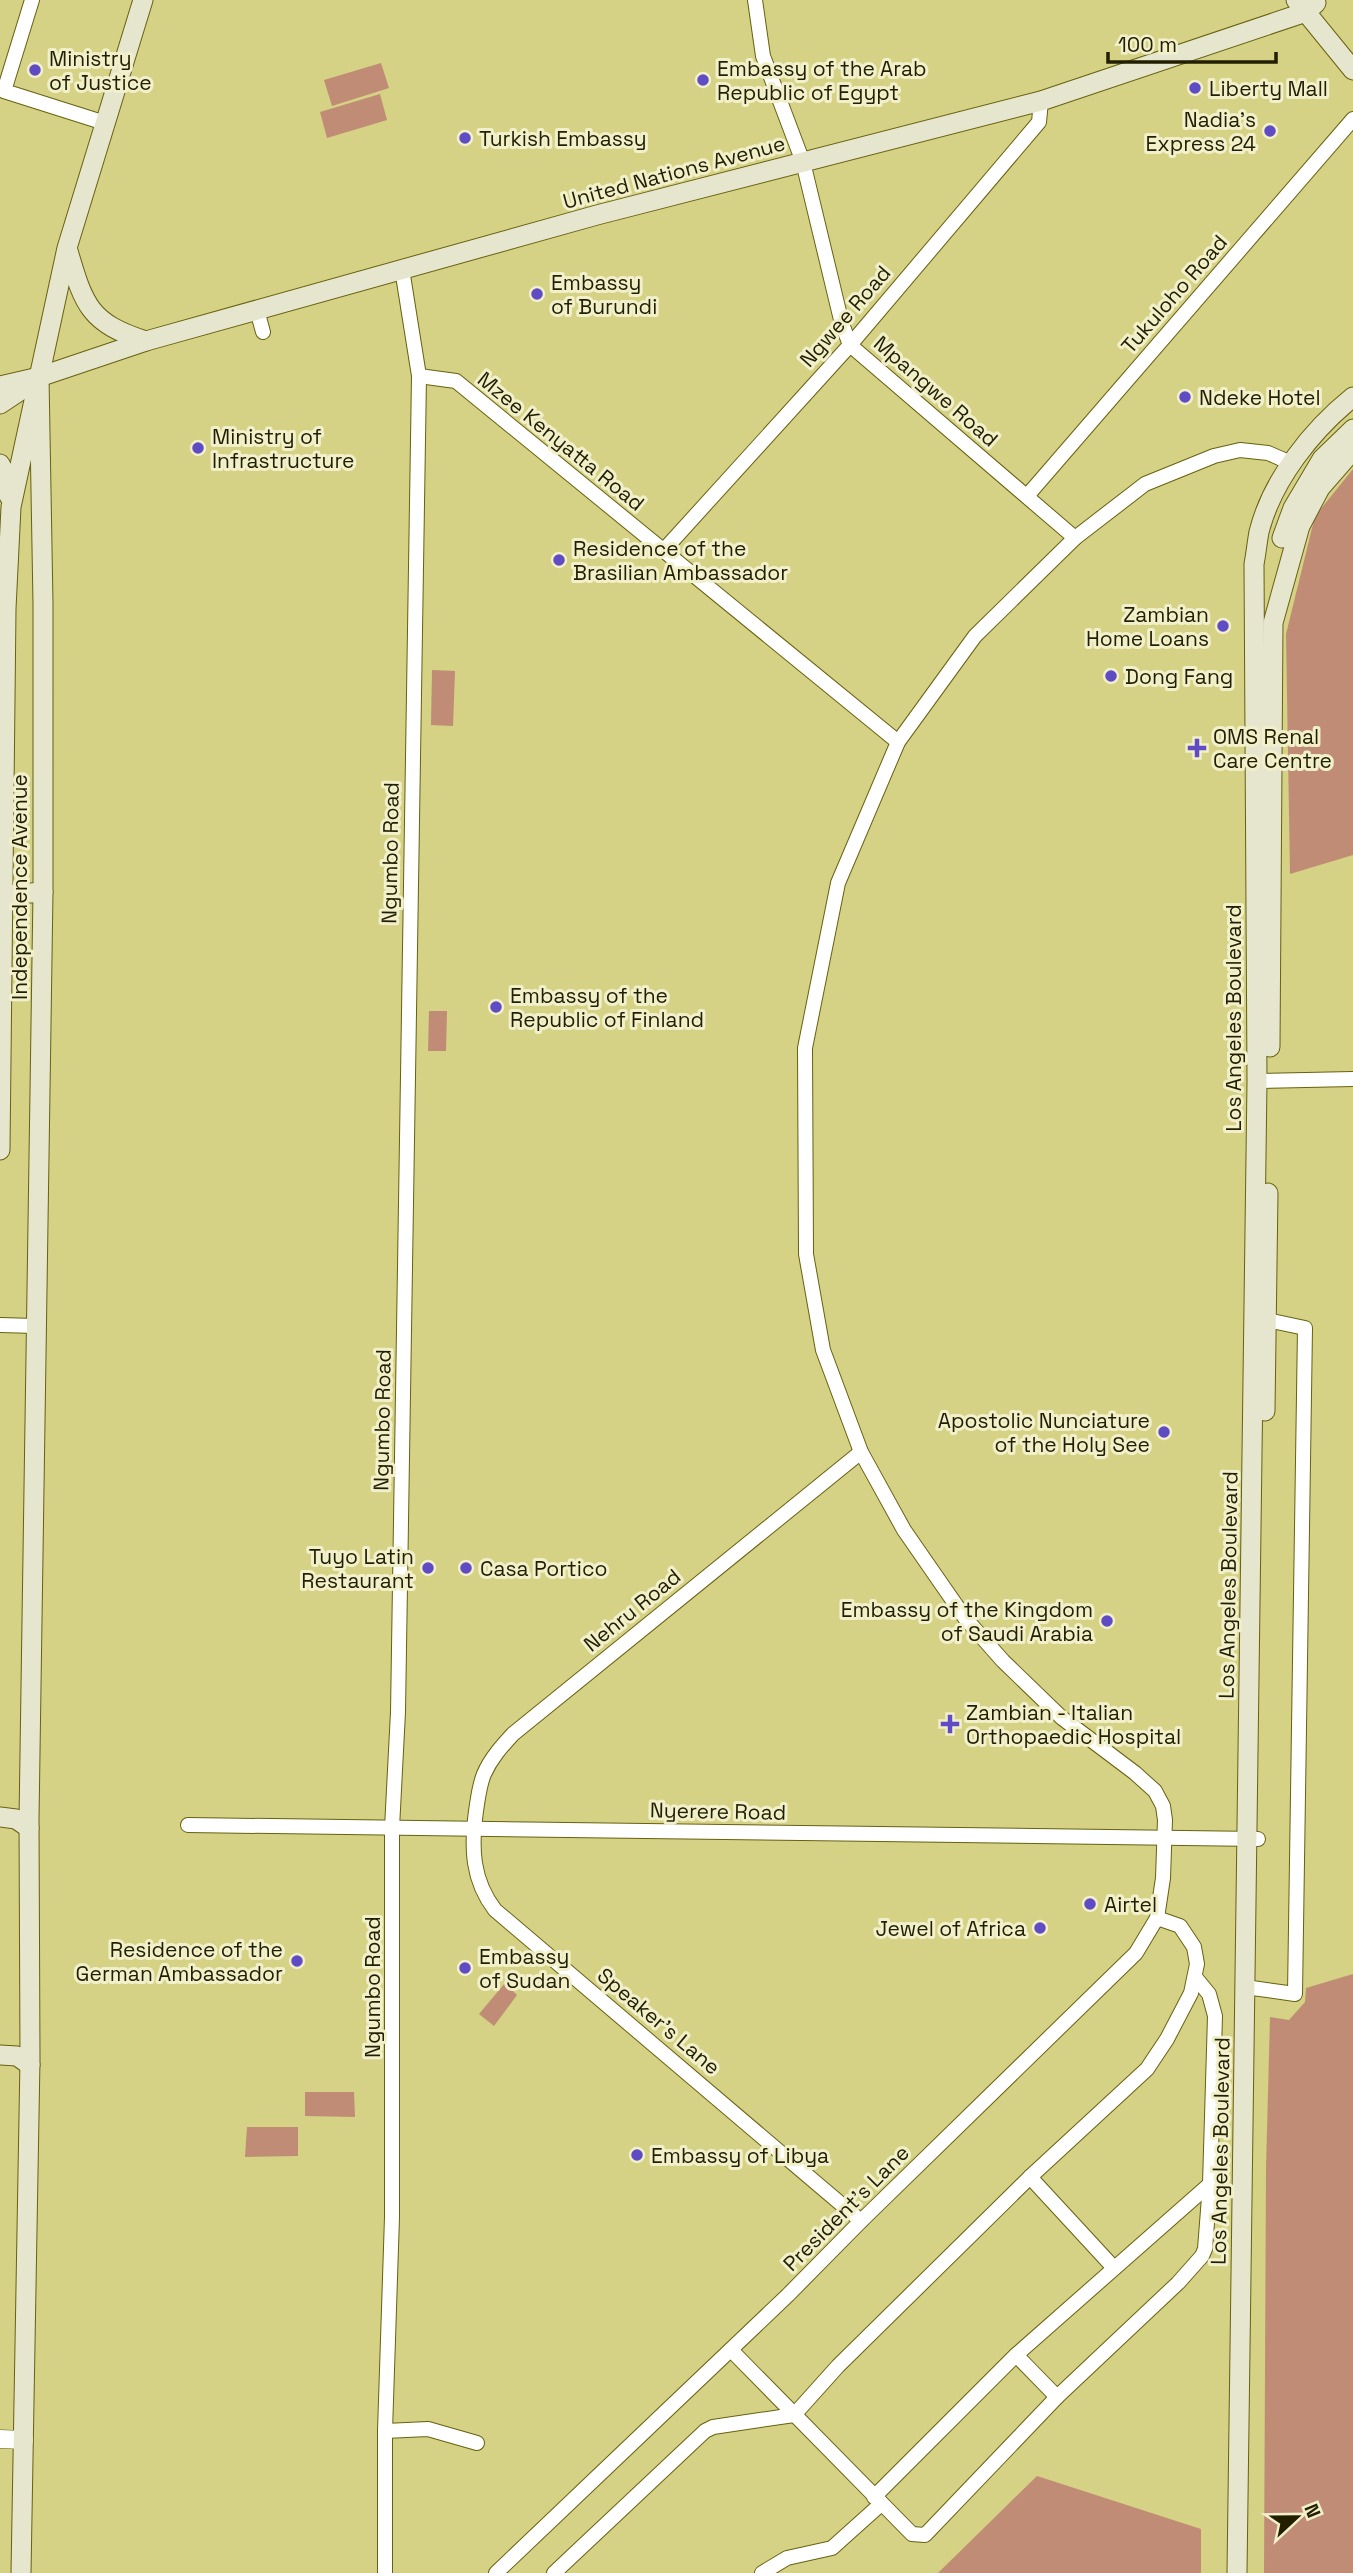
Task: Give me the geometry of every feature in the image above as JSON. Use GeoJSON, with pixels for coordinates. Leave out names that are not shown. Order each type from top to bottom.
{"type":"FeatureCollection","features":[{"type":"Feature","properties":{"kind":"main road","name":"Independence Avenue"},"geometry":{"type":"LineString","coordinates":[[0,1150],[5,895],[6,609],[11,507],[67,248],[105,123],[137,1]]}},
{"type":"Feature","properties":{"kind":"main road","name":"United Nations Avenue"},"geometry":{"type":"LineString","coordinates":[[39,377],[146,341],[402,269],[1041,101],[1308,4]]}},
{"type":"Feature","properties":{"kind":"main road"},"geometry":{"type":"LineString","coordinates":[[1308,4],[1353,49]]}},
{"type":"Feature","properties":{"kind":"main road"},"geometry":{"type":"LineString","coordinates":[[1308,4],[1353,70]]}},
{"type":"Feature","properties":{"kind":"main road"},"geometry":{"type":"LineString","coordinates":[[67,248],[78,285],[96,317],[110,328],[146,341]]}},
{"type":"Feature","properties":{"kind":"main road","name":"Independence Avenue"},"geometry":{"type":"LineString","coordinates":[[22,2573],[30,2066],[29,1818],[43,892],[43,604],[39,377]]}},
{"type":"Feature","properties":{"kind":"main road"},"geometry":{"type":"LineString","coordinates":[[0,386],[39,377]]}},
{"type":"Feature","properties":{"kind":"main road"},"geometry":{"type":"LineString","coordinates":[[0,404],[39,377]]}},
{"type":"Feature","properties":{"kind":"main road","name":"Los Angeles Boulevard"},"geometry":{"type":"LineString","coordinates":[[1237,2573],[1267,1320],[1254,564],[1259,532],[1268,507],[1291,463],[1327,421],[1353,397]]}},
{"type":"Feature","properties":{"kind":"main road","name":"Los Angeles Boulevard"},"geometry":{"type":"LineString","coordinates":[[1255,597],[1268,546],[1283,504],[1313,452],[1353,414]]}},
{"type":"Feature","properties":{"kind":"main road","name":"Los Angeles Boulevard"},"geometry":{"type":"LineString","coordinates":[[1277,605],[1274,579],[1279,548],[1293,508],[1322,459],[1353,429]]}},
{"type":"Feature","properties":{"kind":"main road","name":"Los Angeles Boulevard"},"geometry":{"type":"LineString","coordinates":[[1253,1839],[1263,1080],[1273,623],[1300,526],[1320,488],[1353,450]]}},
{"type":"Feature","properties":{"kind":"main road"},"geometry":{"type":"LineString","coordinates":[[0,464],[5,473],[11,507]]}},
{"type":"Feature","properties":{"kind":"main road"},"geometry":{"type":"LineString","coordinates":[[5,895],[43,892]]}},
{"type":"Feature","properties":{"kind":"main road"},"geometry":{"type":"LineString","coordinates":[[0,1816],[29,1818]]}},
{"type":"Feature","properties":{"kind":"main road","name":"Los Angeles Boulevard"},"geometry":{"type":"LineString","coordinates":[[1248,2573],[1250,1988]]}},
{"type":"Feature","properties":{"kind":"main road"},"geometry":{"type":"LineString","coordinates":[[0,2054],[16,2053],[30,2046]]}},
{"type":"Feature","properties":{"kind":"main road"},"geometry":{"type":"LineString","coordinates":[[0,2054],[17,2056],[30,2066]]}},
{"type":"Feature","properties":{"kind":"street"},"geometry":{"type":"LineString","coordinates":[[32,0],[2,90],[105,123]]}},
{"type":"Feature","properties":{"kind":"street","name":"Mpangwe Road"},"geometry":{"type":"LineString","coordinates":[[755,0],[763,55],[803,162],[842,324],[850,345],[1075,538]]}},
{"type":"Feature","properties":{"kind":"street","name":"Ngwee Road"},"geometry":{"type":"LineString","coordinates":[[664,550],[850,345],[1040,122],[1041,101]]}},
{"type":"Feature","properties":{"kind":"street","name":"Tukuloho Road"},"geometry":{"type":"LineString","coordinates":[[1027,496],[1353,119]]}},
{"type":"Feature","properties":{"kind":"street","name":"Ngumbo Road"},"geometry":{"type":"LineString","coordinates":[[384,2573],[385,2431],[392,2217],[392,1828],[398,1684],[419,376],[402,269]]}},
{"type":"Feature","properties":{"kind":"street"},"geometry":{"type":"LineString","coordinates":[[257,310],[263,332]]}},
{"type":"Feature","properties":{"kind":"street","name":"Mzee Kenyatta Road"},"geometry":{"type":"LineString","coordinates":[[419,376],[456,381],[898,742]]}},
{"type":"Feature","properties":{"kind":"street","name":"President's Lane"},"geometry":{"type":"LineString","coordinates":[[496,2573],[788,2295],[1136,1953],[1157,1918],[1165,1838],[1163,1806],[1155,1791],[1062,1718],[1003,1661],[965,1618],[904,1530],[860,1452],[823,1350],[806,1254],[805,1048],[838,883],[898,742],[975,636],[1075,538],[1145,484],[1214,456],[1240,450],[1268,453],[1291,463]]}},
{"type":"Feature","properties":{"kind":"street"},"geometry":{"type":"LineString","coordinates":[[1263,1080],[1353,1079]]}},
{"type":"Feature","properties":{"kind":"street"},"geometry":{"type":"LineString","coordinates":[[1250,1988],[1295,1994],[1305,1328],[1267,1320]]}},
{"type":"Feature","properties":{"kind":"street"},"geometry":{"type":"LineString","coordinates":[[0,1325],[36,1326]]}},
{"type":"Feature","properties":{"kind":"street","name":"Nehru Road"},"geometry":{"type":"LineString","coordinates":[[474,1829],[484,1773],[495,1754],[513,1734],[860,1452]]}},
{"type":"Feature","properties":{"kind":"street","name":"Nyerere Road"},"geometry":{"type":"LineString","coordinates":[[188,1825],[1253,1839]]}},
{"type":"Feature","properties":{"kind":"street","name":"Speaker's Lane"},"geometry":{"type":"LineString","coordinates":[[474,1829],[473,1858],[477,1880],[495,1910],[861,2221]]}},
{"type":"Feature","properties":{"kind":"street"},"geometry":{"type":"LineString","coordinates":[[554,2573],[705,2431],[713,2427],[794,2415],[838,2366],[1030,2177],[1147,2069],[1185,2005],[1197,1964],[1194,1947],[1180,1926],[1157,1918]]}},
{"type":"Feature","properties":{"kind":"street"},"geometry":{"type":"LineString","coordinates":[[731,2350],[912,2534],[925,2535],[1057,2397],[1178,2283],[1202,2256],[1205,2249],[1210,2184],[1216,2016],[1209,1994],[1195,1977]]}},
{"type":"Feature","properties":{"kind":"street"},"geometry":{"type":"LineString","coordinates":[[1030,2177],[1114,2268]]}},
{"type":"Feature","properties":{"kind":"street"},"geometry":{"type":"LineString","coordinates":[[762,2573],[787,2558],[832,2548],[1016,2355],[1210,2184]]}},
{"type":"Feature","properties":{"kind":"street"},"geometry":{"type":"LineString","coordinates":[[1016,2355],[1057,2397]]}},
{"type":"Feature","properties":{"kind":"street"},"geometry":{"type":"LineString","coordinates":[[385,2431],[428,2429],[477,2443]]}},
{"type":"Feature","properties":{"kind":"street"},"geometry":{"type":"LineString","coordinates":[[0,2439],[24,2440]]}},
{"type":"Feature","properties":{"kind":"shaded area"},"geometry":{"type":"Polygon","coordinates":[[[381,63],[389,88],[332,106],[324,80],[381,63]]]}},
{"type":"Feature","properties":{"kind":"shaded area"},"geometry":{"type":"Polygon","coordinates":[[[380,94],[387,120],[327,138],[320,112],[380,94]]]}},
{"type":"Feature","properties":{"kind":"shaded area"},"geometry":{"type":"Polygon","coordinates":[[[1353,469],[1353,855],[1290,874],[1286,634],[1315,516],[1353,469]]]}},
{"type":"Feature","properties":{"kind":"shaded area"},"geometry":{"type":"Polygon","coordinates":[[[432,670],[455,671],[453,726],[431,725],[432,670]]]}},
{"type":"Feature","properties":{"kind":"shaded area"},"geometry":{"type":"Polygon","coordinates":[[[429,1011],[447,1011],[446,1051],[428,1051],[429,1011]]]}},
{"type":"Feature","properties":{"kind":"shaded area"},"geometry":{"type":"Polygon","coordinates":[[[1353,1974],[1353,2573],[1264,2573],[1266,2168],[1270,2017],[1289,2020],[1305,2002],[1306,1988],[1353,1974]]]}},
{"type":"Feature","properties":{"kind":"shaded area"},"geometry":{"type":"Polygon","coordinates":[[[505,1983],[517,1995],[494,2026],[479,2014],[505,1983]]]}},
{"type":"Feature","properties":{"kind":"shaded area"},"geometry":{"type":"Polygon","coordinates":[[[305,2092],[354,2092],[355,2117],[305,2116],[305,2092]]]}},
{"type":"Feature","properties":{"kind":"shaded area"},"geometry":{"type":"Polygon","coordinates":[[[247,2127],[298,2127],[298,2156],[245,2157],[247,2127]]]}},
{"type":"Feature","properties":{"kind":"shaded area"},"geometry":{"type":"Polygon","coordinates":[[[1037,2476],[1201,2529],[1201,2573],[938,2573],[1037,2476]]]}},
{"type":"Feature","properties":{"kind":"place","name":"Ministry of Justice"},"geometry":{"type":"Point","coordinates":[35,70]}},
{"type":"Feature","properties":{"kind":"place","name":"Embassy of the Arab Republic of Egypt"},"geometry":{"type":"Point","coordinates":[703,80]}},
{"type":"Feature","properties":{"kind":"place","name":"Liberty Mall"},"geometry":{"type":"Point","coordinates":[1195,88]}},
{"type":"Feature","properties":{"kind":"place","name":"Nadia's Express 24"},"geometry":{"type":"Point","coordinates":[1270,131]}},
{"type":"Feature","properties":{"kind":"place","name":"Turkish Embassy"},"geometry":{"type":"Point","coordinates":[465,138]}},
{"type":"Feature","properties":{"kind":"place","name":"Embassy of Burundi"},"geometry":{"type":"Point","coordinates":[537,294]}},
{"type":"Feature","properties":{"kind":"place","name":"Ndeke Hotel"},"geometry":{"type":"Point","coordinates":[1185,397]}},
{"type":"Feature","properties":{"kind":"place","name":"Ministry of Infrastructure"},"geometry":{"type":"Point","coordinates":[198,448]}},
{"type":"Feature","properties":{"kind":"place","name":"Residence of the Brasilian Ambassador"},"geometry":{"type":"Point","coordinates":[559,560]}},
{"type":"Feature","properties":{"kind":"place","name":"Zambian Home Loans"},"geometry":{"type":"Point","coordinates":[1223,626]}},
{"type":"Feature","properties":{"kind":"place","name":"Dong Fang"},"geometry":{"type":"Point","coordinates":[1111,676]}},
{"type":"Feature","properties":{"kind":"place","name":"OMS Renal Care Centre"},"geometry":{"type":"Point","coordinates":[1197,748]}},
{"type":"Feature","properties":{"kind":"place","name":"Embassy of the Republic of Finland"},"geometry":{"type":"Point","coordinates":[496,1007]}},
{"type":"Feature","properties":{"kind":"place","name":"Apostolic Nunciature of the Holy See"},"geometry":{"type":"Point","coordinates":[1164,1432]}},
{"type":"Feature","properties":{"kind":"place","name":"Tuyo Latin Restaurant"},"geometry":{"type":"Point","coordinates":[428,1568]}},
{"type":"Feature","properties":{"kind":"place","name":"Casa Portico"},"geometry":{"type":"Point","coordinates":[466,1568]}},
{"type":"Feature","properties":{"kind":"place","name":"Embassy of the Kingdom of Saudi Arabia"},"geometry":{"type":"Point","coordinates":[1107,1621]}},
{"type":"Feature","properties":{"kind":"place","name":"Zambian - Italian Orthopaedic Hospital"},"geometry":{"type":"Point","coordinates":[950,1724]}},
{"type":"Feature","properties":{"kind":"place","name":"Airtel"},"geometry":{"type":"Point","coordinates":[1090,1904]}},
{"type":"Feature","properties":{"kind":"place","name":"Jewel of Africa"},"geometry":{"type":"Point","coordinates":[1040,1928]}},
{"type":"Feature","properties":{"kind":"place","name":"Residence of the German Ambassador"},"geometry":{"type":"Point","coordinates":[297,1961]}},
{"type":"Feature","properties":{"kind":"place","name":"Embassy of Sudan"},"geometry":{"type":"Point","coordinates":[465,1968]}},
{"type":"Feature","properties":{"kind":"place","name":"Embassy of Libya"},"geometry":{"type":"Point","coordinates":[637,2155]}}]}
